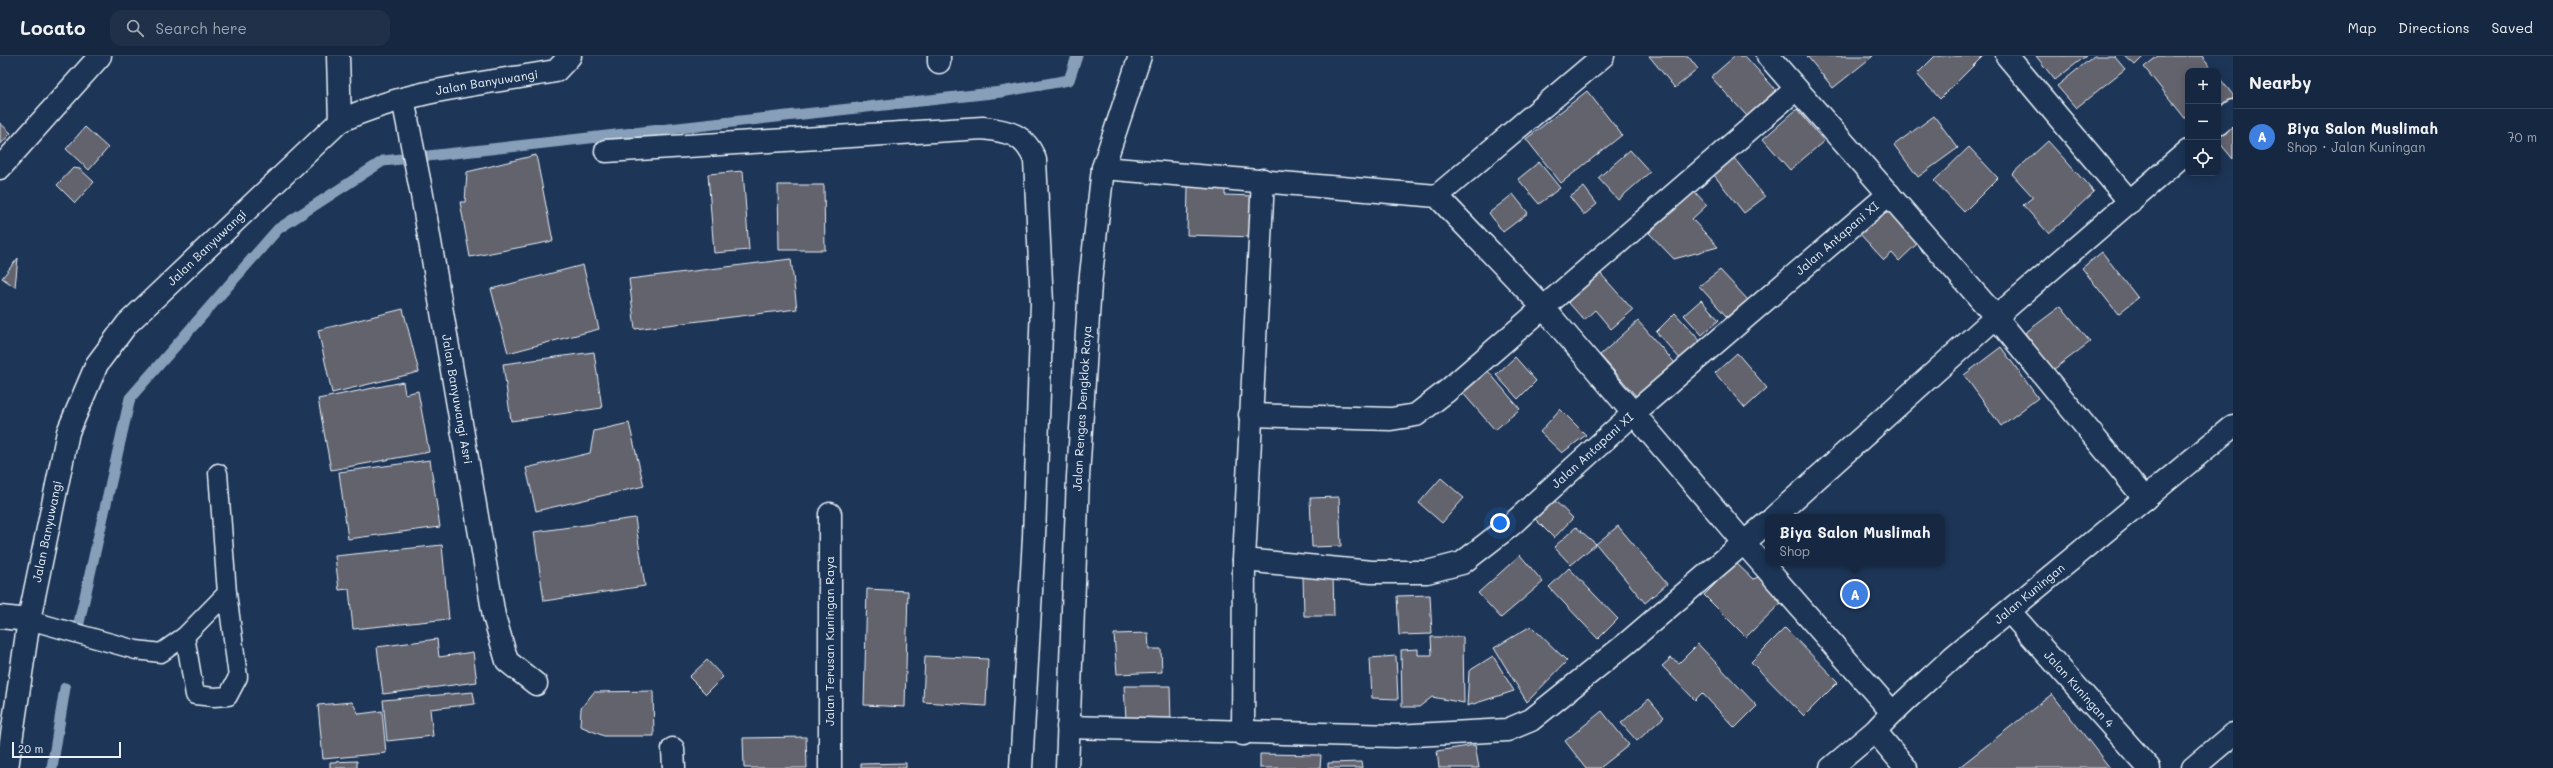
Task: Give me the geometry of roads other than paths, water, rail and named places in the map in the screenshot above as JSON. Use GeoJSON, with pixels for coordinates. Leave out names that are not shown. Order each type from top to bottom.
{"type":"FeatureCollection","features":[{"type":"Feature","properties":{"kind":"street"},"geometry":{"type":"LineString","coordinates":[[0,168],[100,56]]}},
{"type":"Feature","properties":{"kind":"street"},"geometry":{"type":"LineString","coordinates":[[338,56],[340,121]]}},
{"type":"Feature","properties":{"kind":"street","name":"Jalan Banyuwangi"},"geometry":{"type":"LineString","coordinates":[[7,768],[29,620],[68,432],[97,364],[127,324],[340,121],[365,109],[403,99],[556,71],[570,56]]}},
{"type":"Feature","properties":{"kind":"street","name":"Jalan Rengas Dengklok Raya"},"geometry":{"type":"LineString","coordinates":[[1067,768],[1078,477],[1090,284],[1103,168],[1140,56]]}},
{"type":"Feature","properties":{"kind":"street"},"geometry":{"type":"LineString","coordinates":[[1436,196],[1603,56]]}},
{"type":"Feature","properties":{"kind":"street"},"geometry":{"type":"LineString","coordinates":[[1768,56],[1996,317],[2145,499]]}},
{"type":"Feature","properties":{"kind":"street"},"geometry":{"type":"LineString","coordinates":[[2007,56],[2130,202]]}},
{"type":"Feature","properties":{"kind":"street"},"geometry":{"type":"LineString","coordinates":[[1250,415],[1391,419],[1416,415],[1447,391],[1542,306],[1796,88]]}},
{"type":"Feature","properties":{"kind":"street","name":"Jalan Banyuwangi Asri"},"geometry":{"type":"LineString","coordinates":[[403,99],[422,195],[494,616],[507,662],[536,684]]}},
{"type":"Feature","properties":{"kind":"street"},"geometry":{"type":"LineString","coordinates":[[2221,121],[2233,111]]}},
{"type":"Feature","properties":{"kind":"street"},"geometry":{"type":"LineString","coordinates":[[606,151],[983,128],[1001,130],[1019,136],[1031,148],[1035,160],[1042,302],[1034,537],[1020,768]]}},
{"type":"Feature","properties":{"kind":"street"},"geometry":{"type":"LineString","coordinates":[[1777,514],[1996,317],[2185,154]]}},
{"type":"Feature","properties":{"kind":"street"},"geometry":{"type":"LineString","coordinates":[[1103,168],[1263,180],[1436,196],[1542,306],[1744,543],[1892,712]]}},
{"type":"Feature","properties":{"kind":"street"},"geometry":{"type":"LineString","coordinates":[[1243,734],[1244,560],[1250,415],[1263,180]]}},
{"type":"Feature","properties":{"kind":"street","name":"Jalan Antapani XI"},"geometry":{"type":"LineString","coordinates":[[1244,560],[1372,572],[1427,572],[1462,563],[1511,525],[1634,413],[1888,194]]}},
{"type":"Feature","properties":{"kind":"street","name":"Jalan Kuningan"},"geometry":{"type":"LineString","coordinates":[[1831,768],[1875,731],[1892,712],[1912,697],[1953,657],[2233,426]]}},
{"type":"Feature","properties":{"kind":"street","name":"Jalan Terusan Kuningan Raya"},"geometry":{"type":"LineString","coordinates":[[830,514],[830,768]]}},
{"type":"Feature","properties":{"kind":"street"},"geometry":{"type":"LineString","coordinates":[[1068,727],[1243,734],[1396,736],[1507,730],[1531,720],[1627,643],[1765,525]]}},
{"type":"Feature","properties":{"kind":"street","name":"Jalan Kuningan 4"},"geometry":{"type":"LineString","coordinates":[[2008,611],[2149,768]]}},
{"type":"Feature","properties":{"kind":"street"},"geometry":{"type":"LineString","coordinates":[[0,617],[29,620]]}},
{"type":"Feature","properties":{"kind":"street"},"geometry":{"type":"LineString","coordinates":[[1875,731],[1906,768]]}},
{"type":"Feature","properties":{"kind":"street"},"geometry":{"type":"LineString","coordinates":[[2193,768],[2233,734]]}},
{"type":"Feature","properties":{"kind":"lane"},"geometry":{"type":"LineString","coordinates":[[185,636],[195,695],[214,697],[228,696],[238,677],[227,593],[218,473]]}},
{"type":"Feature","properties":{"kind":"lane"},"geometry":{"type":"LineString","coordinates":[[29,620],[136,650],[161,652],[185,636],[227,593]]}},
{"type":"Feature","properties":{"kind":"waterway"},"geometry":{"type":"LineString","coordinates":[[78,627],[130,398],[278,229],[383,161],[1001,92],[1069,80],[1077,56]]}},
{"type":"Feature","properties":{"kind":"waterway"},"geometry":{"type":"LineString","coordinates":[[52,768],[65,688]]}},
{"type":"Feature","properties":{"kind":"place","name":"Biya Salon Muslimah"},"geometry":{"type":"Point","coordinates":[1855,594]}}]}
